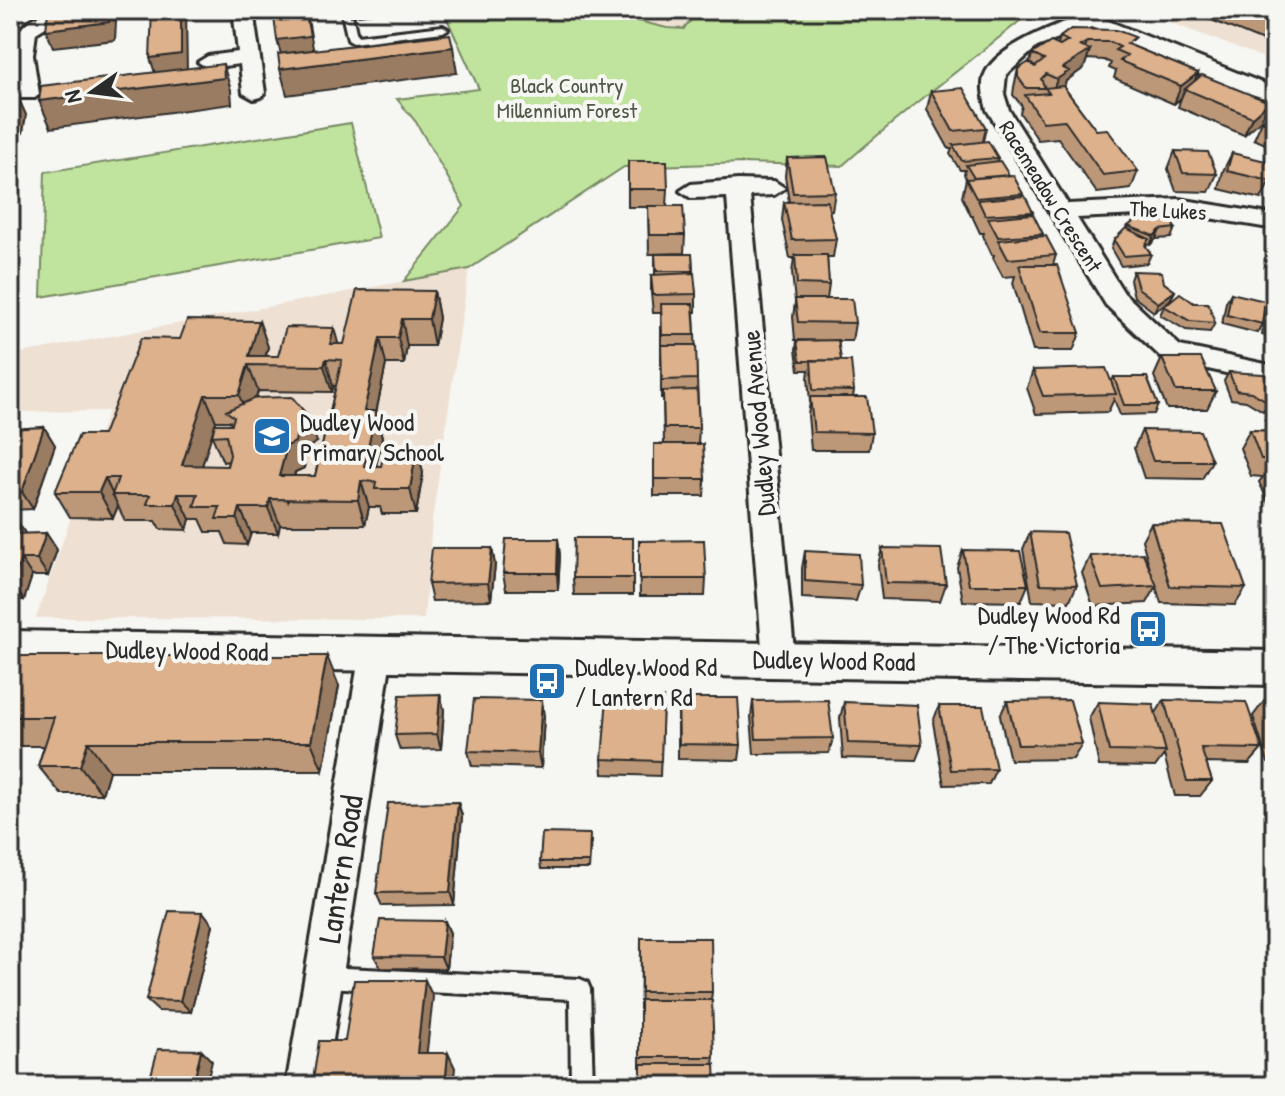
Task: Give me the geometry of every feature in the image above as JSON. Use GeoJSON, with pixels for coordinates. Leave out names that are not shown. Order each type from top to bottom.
{"type":"FeatureCollection","features":[{"type":"Feature","properties":{"kind":"street"},"geometry":{"type":"LineString","coordinates":[[28,94],[20,38],[25,29],[57,14],[86,10]]}},
{"type":"Feature","properties":{"kind":"street"},"geometry":{"type":"LineString","coordinates":[[243,10],[254,93]]}},
{"type":"Feature","properties":{"kind":"street","name":"Racemeadow Crescent"},"geometry":{"type":"LineString","coordinates":[[1275,95],[1241,85],[1091,20],[1030,43],[996,73],[993,94],[998,110],[1115,299],[1172,353],[1275,375]]}},
{"type":"Feature","properties":{"kind":"street"},"geometry":{"type":"LineString","coordinates":[[208,62],[247,57]]}},
{"type":"Feature","properties":{"kind":"street","name":"Dudley Wood Avenue"},"geometry":{"type":"LineString","coordinates":[[738,187],[779,660]]}},
{"type":"Feature","properties":{"kind":"street"},"geometry":{"type":"LineString","coordinates":[[691,191],[774,188]]}},
{"type":"Feature","properties":{"kind":"street","name":"The Lukes"},"geometry":{"type":"LineString","coordinates":[[1061,212],[1179,206],[1275,222]]}},
{"type":"Feature","properties":{"kind":"street","name":"Dudley Wood Road"},"geometry":{"type":"LineString","coordinates":[[10,648],[1275,668]]}},
{"type":"Feature","properties":{"kind":"street","name":"Lantern Road"},"geometry":{"type":"LineString","coordinates":[[306,1086],[376,652]]}},
{"type":"Feature","properties":{"kind":"lane"},"geometry":{"type":"LineString","coordinates":[[346,10],[353,40],[443,29]]}},
{"type":"Feature","properties":{"kind":"lane"},"geometry":{"type":"LineString","coordinates":[[322,977],[580,989],[582,1086]]}},
{"type":"Feature","properties":{"kind":"shaded area"},"geometry":{"type":"Polygon","coordinates":[[[593,10],[699,10],[684,29],[667,28],[593,10]]]}},
{"type":"Feature","properties":{"kind":"shaded area"},"geometry":{"type":"Polygon","coordinates":[[[1137,10],[1275,10],[1275,62],[1137,10]]]}},
{"type":"Feature","properties":{"kind":"shaded area","name":"Dudley Wood Primary School"},"geometry":{"type":"Polygon","coordinates":[[[469,269],[432,521],[424,619],[36,618],[108,411],[10,412],[10,386],[15,364],[10,363],[10,355],[469,269]]]}},
{"type":"Feature","properties":{"kind":"green space","name":"Black Country Millennium Forest"},"geometry":{"type":"Polygon","coordinates":[[[443,10],[593,10],[667,28],[684,29],[699,10],[777,10],[794,22],[799,10],[1033,10],[842,166],[743,163],[624,167],[469,269],[404,281],[464,206],[416,122],[397,99],[479,89],[443,10]]]}},
{"type":"Feature","properties":{"kind":"green space"},"geometry":{"type":"Polygon","coordinates":[[[351,123],[379,238],[41,297],[45,172],[351,123]]]}},
{"type":"Feature","properties":{"kind":"building"},"geometry":{"type":"Polygon","coordinates":[[[109,10],[109,22],[46,30],[48,12],[109,10]]]}},
{"type":"Feature","properties":{"kind":"building"},"geometry":{"type":"Polygon","coordinates":[[[152,10],[181,10],[181,54],[150,58],[152,10]]]}},
{"type":"Feature","properties":{"kind":"building"},"geometry":{"type":"Polygon","coordinates":[[[273,10],[305,10],[310,36],[277,40],[273,10]]]}},
{"type":"Feature","properties":{"kind":"building"},"geometry":{"type":"Polygon","coordinates":[[[1261,10],[1275,10],[1275,16],[1261,10]]]}},
{"type":"Feature","properties":{"kind":"building"},"geometry":{"type":"Polygon","coordinates":[[[1071,29],[1116,30],[1135,37],[1127,44],[1198,73],[1181,86],[1120,61],[1127,55],[1115,50],[1120,47],[1110,42],[1087,42],[1080,46],[1090,50],[1063,68],[1069,71],[1057,79],[1046,74],[1041,79],[1045,88],[1026,88],[1018,77],[1018,69],[1029,62],[1035,67],[1044,60],[1032,54],[1051,42],[1060,46],[1068,41],[1060,37],[1071,29]]]}},
{"type":"Feature","properties":{"kind":"building"},"geometry":{"type":"Polygon","coordinates":[[[450,34],[453,47],[280,69],[278,54],[450,34]]]}},
{"type":"Feature","properties":{"kind":"building"},"geometry":{"type":"Polygon","coordinates":[[[223,64],[224,78],[39,101],[41,86],[223,64]]]}},
{"type":"Feature","properties":{"kind":"building"},"geometry":{"type":"Polygon","coordinates":[[[1202,75],[1269,102],[1252,117],[1185,89],[1202,75]]]}},
{"type":"Feature","properties":{"kind":"building"},"geometry":{"type":"Polygon","coordinates":[[[1063,86],[1096,130],[1107,129],[1138,171],[1103,175],[1064,120],[1043,122],[1025,95],[1049,93],[1045,88],[1063,86]]]}},
{"type":"Feature","properties":{"kind":"building"},"geometry":{"type":"Polygon","coordinates":[[[963,88],[986,128],[953,131],[931,91],[963,88]]]}},
{"type":"Feature","properties":{"kind":"building"},"geometry":{"type":"Polygon","coordinates":[[[18,97],[15,115],[10,115],[10,98],[18,97]]]}},
{"type":"Feature","properties":{"kind":"building"},"geometry":{"type":"Polygon","coordinates":[[[1275,110],[1275,127],[1262,121],[1275,110]]]}},
{"type":"Feature","properties":{"kind":"building"},"geometry":{"type":"Polygon","coordinates":[[[988,141],[998,158],[962,161],[953,145],[988,141]]]}},
{"type":"Feature","properties":{"kind":"building"},"geometry":{"type":"Polygon","coordinates":[[[1175,151],[1208,152],[1217,174],[1183,173],[1175,151]]]}},
{"type":"Feature","properties":{"kind":"building"},"geometry":{"type":"Polygon","coordinates":[[[1232,153],[1274,163],[1270,181],[1227,171],[1232,153]]]}},
{"type":"Feature","properties":{"kind":"building"},"geometry":{"type":"Polygon","coordinates":[[[827,157],[835,192],[793,193],[787,158],[827,157]]]}},
{"type":"Feature","properties":{"kind":"building"},"geometry":{"type":"Polygon","coordinates":[[[628,161],[667,161],[668,189],[628,189],[628,161]]]}},
{"type":"Feature","properties":{"kind":"building"},"geometry":{"type":"Polygon","coordinates":[[[1000,161],[1009,175],[974,178],[966,165],[1000,161]]]}},
{"type":"Feature","properties":{"kind":"building"},"geometry":{"type":"Polygon","coordinates":[[[1013,175],[1023,194],[976,198],[966,179],[1013,175]]]}},
{"type":"Feature","properties":{"kind":"building"},"geometry":{"type":"Polygon","coordinates":[[[1025,196],[1033,212],[985,215],[978,200],[1025,196]]]}},
{"type":"Feature","properties":{"kind":"building"},"geometry":{"type":"Polygon","coordinates":[[[827,201],[836,239],[792,240],[784,202],[827,201]]]}},
{"type":"Feature","properties":{"kind":"building"},"geometry":{"type":"Polygon","coordinates":[[[648,206],[683,206],[685,235],[649,235],[648,206]]]}},
{"type":"Feature","properties":{"kind":"building"},"geometry":{"type":"Polygon","coordinates":[[[1166,212],[1175,228],[1160,230],[1154,236],[1128,226],[1144,214],[1166,212]]]}},
{"type":"Feature","properties":{"kind":"building"},"geometry":{"type":"Polygon","coordinates":[[[1033,214],[1043,234],[998,237],[988,218],[1033,214]]]}},
{"type":"Feature","properties":{"kind":"building"},"geometry":{"type":"Polygon","coordinates":[[[1126,228],[1149,239],[1145,245],[1151,254],[1124,256],[1114,240],[1126,228]]]}},
{"type":"Feature","properties":{"kind":"building"},"geometry":{"type":"Polygon","coordinates":[[[1046,236],[1056,255],[1008,259],[998,240],[1046,236]]]}},
{"type":"Feature","properties":{"kind":"building"},"geometry":{"type":"Polygon","coordinates":[[[655,254],[692,254],[693,271],[656,271],[655,254]]]}},
{"type":"Feature","properties":{"kind":"building"},"geometry":{"type":"Polygon","coordinates":[[[795,255],[827,255],[829,285],[797,284],[795,255]]]}},
{"type":"Feature","properties":{"kind":"building"},"geometry":{"type":"Polygon","coordinates":[[[1019,265],[1057,265],[1080,333],[1040,333],[1019,265]]]}},
{"type":"Feature","properties":{"kind":"building"},"geometry":{"type":"Polygon","coordinates":[[[1133,271],[1162,272],[1164,283],[1175,291],[1158,303],[1138,288],[1133,271]]]}},
{"type":"Feature","properties":{"kind":"building"},"geometry":{"type":"Polygon","coordinates":[[[694,273],[696,294],[653,295],[651,275],[694,273]]]}},
{"type":"Feature","properties":{"kind":"building"},"geometry":{"type":"Polygon","coordinates":[[[357,290],[434,291],[429,319],[402,319],[398,338],[380,338],[364,411],[376,411],[364,466],[381,466],[385,447],[417,447],[410,489],[375,489],[376,482],[361,481],[358,500],[270,499],[268,508],[240,508],[237,519],[216,519],[220,507],[194,507],[198,494],[178,494],[175,504],[147,504],[150,495],[112,495],[118,478],[105,478],[99,492],[55,492],[79,435],[103,435],[141,338],[180,339],[187,320],[259,321],[249,356],[278,356],[286,327],[334,328],[330,344],[344,344],[357,290]],[[326,359],[324,366],[248,365],[239,395],[205,395],[182,465],[227,466],[230,455],[226,435],[212,436],[215,424],[232,424],[234,417],[226,411],[255,398],[292,397],[308,416],[299,422],[295,442],[287,446],[279,476],[315,476],[342,360],[326,359]]]}},
{"type":"Feature","properties":{"kind":"building"},"geometry":{"type":"Polygon","coordinates":[[[1180,293],[1194,303],[1208,303],[1215,323],[1190,321],[1164,306],[1180,293]]]}},
{"type":"Feature","properties":{"kind":"building"},"geometry":{"type":"Polygon","coordinates":[[[1231,293],[1265,301],[1262,324],[1227,315],[1231,293]]]}},
{"type":"Feature","properties":{"kind":"building"},"geometry":{"type":"Polygon","coordinates":[[[795,299],[852,299],[855,323],[798,322],[795,299]]]}},
{"type":"Feature","properties":{"kind":"building"},"geometry":{"type":"Polygon","coordinates":[[[661,304],[693,304],[695,335],[662,335],[661,304]]]}},
{"type":"Feature","properties":{"kind":"building"},"geometry":{"type":"Polygon","coordinates":[[[838,340],[841,360],[800,361],[797,341],[838,340]]]}},
{"type":"Feature","properties":{"kind":"building"},"geometry":{"type":"Polygon","coordinates":[[[661,345],[696,345],[697,379],[662,380],[661,345]]]}},
{"type":"Feature","properties":{"kind":"building"},"geometry":{"type":"Polygon","coordinates":[[[1162,358],[1201,358],[1216,391],[1176,391],[1162,358]]]}},
{"type":"Feature","properties":{"kind":"building"},"geometry":{"type":"Polygon","coordinates":[[[811,360],[851,361],[854,391],[813,390],[811,360]]]}},
{"type":"Feature","properties":{"kind":"building"},"geometry":{"type":"Polygon","coordinates":[[[1106,368],[1116,394],[1043,396],[1033,370],[1106,368]]]}},
{"type":"Feature","properties":{"kind":"building"},"geometry":{"type":"Polygon","coordinates":[[[1229,372],[1263,374],[1275,382],[1275,397],[1269,402],[1251,392],[1236,390],[1229,372]]]}},
{"type":"Feature","properties":{"kind":"building"},"geometry":{"type":"Polygon","coordinates":[[[1114,377],[1147,377],[1158,405],[1124,405],[1114,377]]]}},
{"type":"Feature","properties":{"kind":"building"},"geometry":{"type":"Polygon","coordinates":[[[697,390],[699,428],[664,428],[663,391],[697,390]]]}},
{"type":"Feature","properties":{"kind":"building"},"geometry":{"type":"Polygon","coordinates":[[[810,397],[867,397],[872,433],[814,432],[810,397]]]}},
{"type":"Feature","properties":{"kind":"building"},"geometry":{"type":"Polygon","coordinates":[[[44,427],[22,492],[10,492],[10,429],[44,427]]]}},
{"type":"Feature","properties":{"kind":"building"},"geometry":{"type":"Polygon","coordinates":[[[1142,430],[1200,431],[1212,461],[1153,461],[1142,430]]]}},
{"type":"Feature","properties":{"kind":"building"},"geometry":{"type":"Polygon","coordinates":[[[1250,430],[1275,431],[1275,459],[1261,459],[1250,430]]]}},
{"type":"Feature","properties":{"kind":"building"},"geometry":{"type":"Polygon","coordinates":[[[654,444],[703,444],[705,479],[654,479],[654,444]]]}},
{"type":"Feature","properties":{"kind":"building"},"geometry":{"type":"Polygon","coordinates":[[[1265,473],[1275,473],[1275,495],[1265,473]]]}},
{"type":"Feature","properties":{"kind":"building"},"geometry":{"type":"Polygon","coordinates":[[[10,521],[17,521],[12,534],[46,533],[37,559],[21,559],[12,583],[10,583],[10,521]]]}},
{"type":"Feature","properties":{"kind":"building"},"geometry":{"type":"Polygon","coordinates":[[[1151,523],[1223,524],[1246,588],[1170,586],[1151,523]]]}},
{"type":"Feature","properties":{"kind":"building"},"geometry":{"type":"Polygon","coordinates":[[[1030,532],[1065,533],[1077,585],[1040,584],[1030,532]]]}},
{"type":"Feature","properties":{"kind":"building"},"geometry":{"type":"Polygon","coordinates":[[[574,538],[633,538],[633,578],[573,578],[574,538]]]}},
{"type":"Feature","properties":{"kind":"building"},"geometry":{"type":"Polygon","coordinates":[[[506,539],[558,539],[557,573],[503,573],[506,539]]]}},
{"type":"Feature","properties":{"kind":"building"},"geometry":{"type":"Polygon","coordinates":[[[704,540],[706,579],[639,579],[639,541],[704,540]]]}},
{"type":"Feature","properties":{"kind":"building"},"geometry":{"type":"Polygon","coordinates":[[[432,548],[492,548],[488,583],[428,584],[432,548]]]}},
{"type":"Feature","properties":{"kind":"building"},"geometry":{"type":"Polygon","coordinates":[[[882,548],[941,549],[946,584],[886,583],[882,548]]]}},
{"type":"Feature","properties":{"kind":"building"},"geometry":{"type":"Polygon","coordinates":[[[963,550],[1020,551],[1028,585],[969,585],[963,550]]]}},
{"type":"Feature","properties":{"kind":"building"},"geometry":{"type":"Polygon","coordinates":[[[805,551],[859,554],[861,585],[805,581],[805,551]]]}},
{"type":"Feature","properties":{"kind":"building"},"geometry":{"type":"Polygon","coordinates":[[[1143,553],[1157,586],[1102,589],[1090,556],[1143,553]]]}},
{"type":"Feature","properties":{"kind":"building"},"geometry":{"type":"Polygon","coordinates":[[[10,656],[327,656],[311,742],[88,742],[80,766],[38,766],[54,717],[10,717],[10,656]]]}},
{"type":"Feature","properties":{"kind":"building"},"geometry":{"type":"Polygon","coordinates":[[[440,694],[437,734],[395,735],[400,695],[440,694]]]}},
{"type":"Feature","properties":{"kind":"building"},"geometry":{"type":"Polygon","coordinates":[[[607,697],[663,699],[661,761],[602,759],[607,697]]]}},
{"type":"Feature","properties":{"kind":"building"},"geometry":{"type":"Polygon","coordinates":[[[678,698],[738,698],[741,745],[679,744],[678,698]]]}},
{"type":"Feature","properties":{"kind":"building"},"geometry":{"type":"Polygon","coordinates":[[[474,699],[542,700],[538,753],[468,751],[474,699]]]}},
{"type":"Feature","properties":{"kind":"building"},"geometry":{"type":"Polygon","coordinates":[[[828,700],[833,738],[756,739],[753,701],[828,700]]]}},
{"type":"Feature","properties":{"kind":"building"},"geometry":{"type":"Polygon","coordinates":[[[1070,700],[1082,744],[1018,745],[1007,701],[1070,700]]]}},
{"type":"Feature","properties":{"kind":"building"},"geometry":{"type":"Polygon","coordinates":[[[1164,700],[1246,702],[1262,749],[1201,748],[1212,781],[1187,781],[1164,700]]]}},
{"type":"Feature","properties":{"kind":"building"},"geometry":{"type":"Polygon","coordinates":[[[1265,700],[1275,700],[1275,729],[1265,700]]]}},
{"type":"Feature","properties":{"kind":"building"},"geometry":{"type":"Polygon","coordinates":[[[844,702],[917,705],[922,745],[848,743],[844,702]]]}},
{"type":"Feature","properties":{"kind":"building"},"geometry":{"type":"Polygon","coordinates":[[[1098,702],[1153,704],[1166,752],[1109,751],[1098,702]]]}},
{"type":"Feature","properties":{"kind":"building"},"geometry":{"type":"Polygon","coordinates":[[[939,706],[983,706],[996,769],[951,770],[939,706]]]}},
{"type":"Feature","properties":{"kind":"building"},"geometry":{"type":"Polygon","coordinates":[[[458,802],[450,892],[376,893],[388,803],[458,802]]]}},
{"type":"Feature","properties":{"kind":"building"},"geometry":{"type":"Polygon","coordinates":[[[542,833],[590,834],[589,862],[540,862],[542,833]]]}},
{"type":"Feature","properties":{"kind":"building"},"geometry":{"type":"Polygon","coordinates":[[[169,911],[203,912],[180,1001],[146,1000],[169,911]]]}},
{"type":"Feature","properties":{"kind":"building"},"geometry":{"type":"Polygon","coordinates":[[[380,920],[445,921],[441,957],[374,956],[380,920]]]}},
{"type":"Feature","properties":{"kind":"building"},"geometry":{"type":"Polygon","coordinates":[[[641,938],[711,938],[712,992],[641,992],[641,938]]]}},
{"type":"Feature","properties":{"kind":"building"},"geometry":{"type":"Polygon","coordinates":[[[354,980],[425,980],[417,1053],[448,1053],[445,1086],[312,1086],[319,1041],[345,1041],[354,980]]]}},
{"type":"Feature","properties":{"kind":"building"},"geometry":{"type":"Polygon","coordinates":[[[640,1000],[712,1000],[714,1057],[640,1057],[640,1000]]]}},
{"type":"Feature","properties":{"kind":"building"},"geometry":{"type":"Polygon","coordinates":[[[158,1049],[201,1050],[193,1086],[148,1086],[158,1049]]]}},
{"type":"Feature","properties":{"kind":"building"},"geometry":{"type":"Polygon","coordinates":[[[641,1064],[715,1064],[716,1086],[641,1086],[641,1064]]]}},
{"type":"Feature","properties":{"kind":"place","name":"Dudley Wood Primary School"},"geometry":{"type":"Point","coordinates":[272,436]}},
{"type":"Feature","properties":{"kind":"place","name":"Dudley Wood Rd / The Victoria"},"geometry":{"type":"Point","coordinates":[1148,629]}},
{"type":"Feature","properties":{"kind":"place","name":"Dudley Wood Rd / Lantern Rd"},"geometry":{"type":"Point","coordinates":[547,681]}}]}
